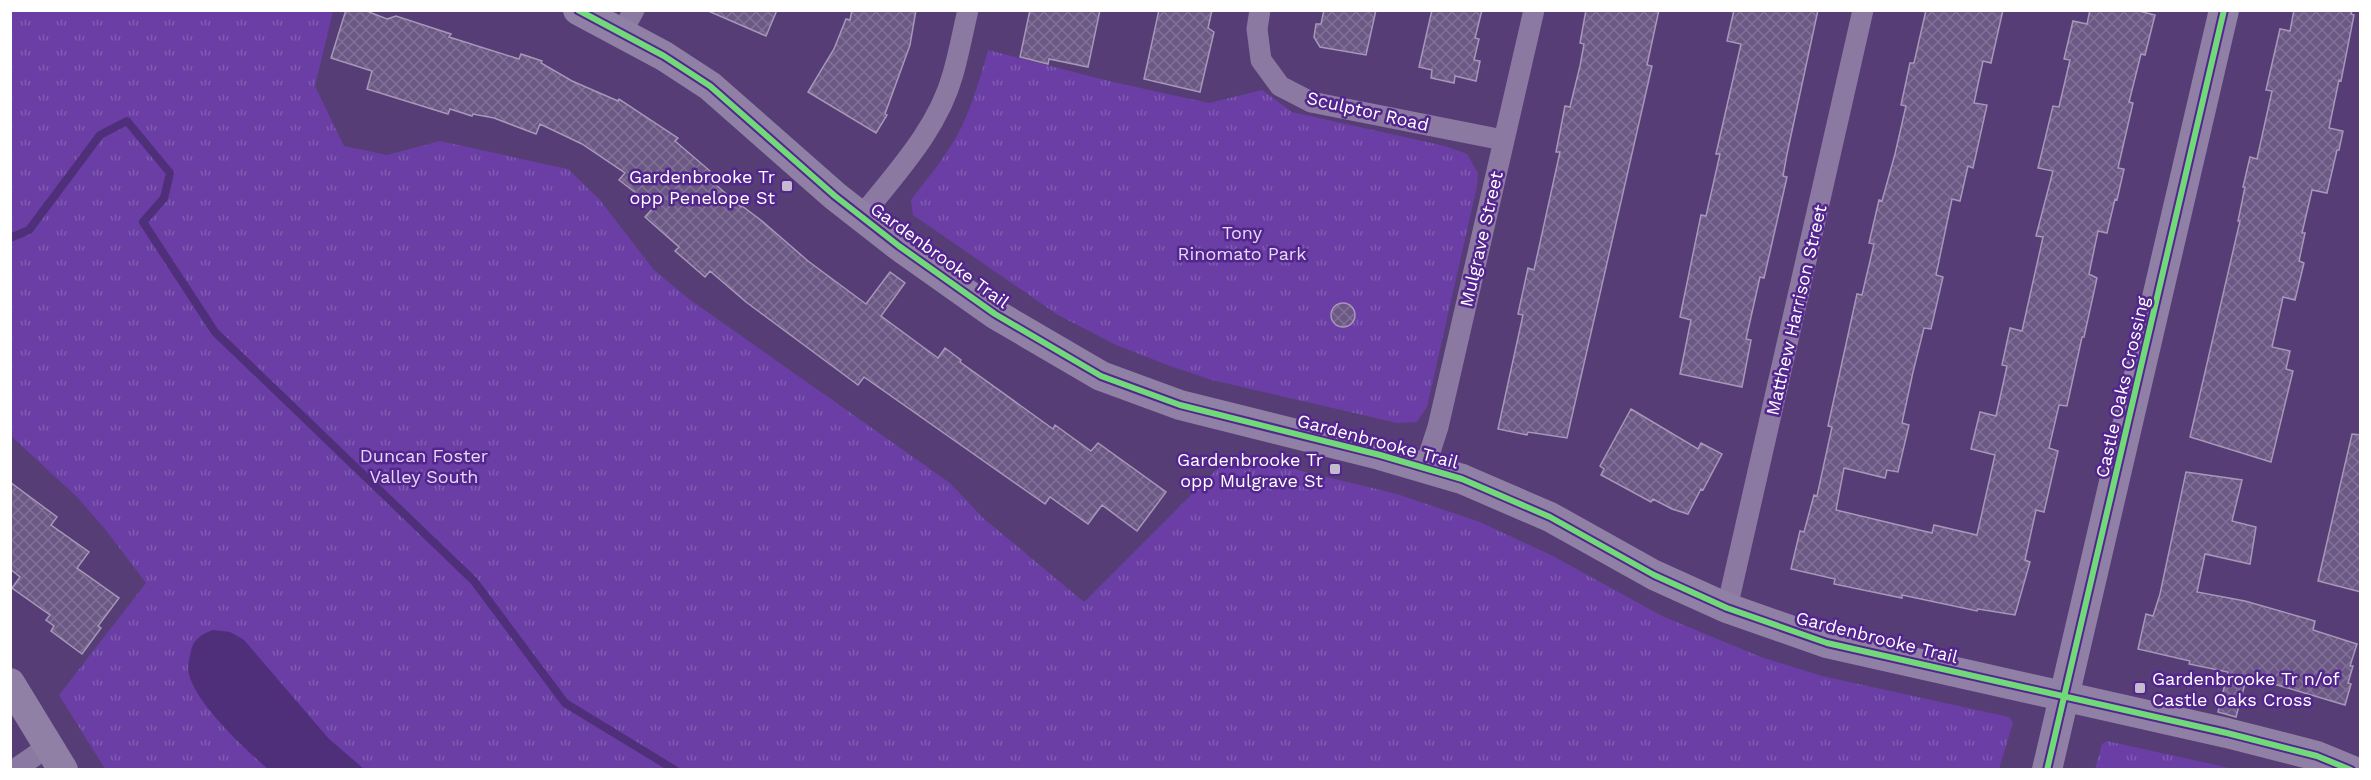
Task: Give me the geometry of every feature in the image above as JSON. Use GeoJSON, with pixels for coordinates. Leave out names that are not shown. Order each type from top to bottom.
{"type":"FeatureCollection","features":[{"type":"Feature","properties":{"kind":"street","name":"Gardenbrooke Trail"},"geometry":{"type":"LineString","coordinates":[[578,10],[628,21],[664,56],[710,86],[861,217],[995,314],[1101,376],[1180,405],[1425,467],[1462,479],[1540,512],[1654,574],[1727,608],[1827,643],[2065,696],[2317,756],[2352,770]]}},
{"type":"Feature","properties":{"kind":"street"},"geometry":{"type":"LineString","coordinates":[[861,217],[924,136],[935,118],[953,75],[968,10]]}},
{"type":"Feature","properties":{"kind":"street","name":"Sculptor Road"},"geometry":{"type":"LineString","coordinates":[[1260,10],[1257,29],[1261,60],[1280,86],[1311,102],[1503,140]]}},
{"type":"Feature","properties":{"kind":"street","name":"Mulgrave Street"},"geometry":{"type":"LineString","coordinates":[[1425,467],[1438,427],[1533,10]]}},
{"type":"Feature","properties":{"kind":"street","name":"Matthew Harrison Street"},"geometry":{"type":"LineString","coordinates":[[1727,608],[1863,10]]}},
{"type":"Feature","properties":{"kind":"street","name":"Castle Oaks Crossing"},"geometry":{"type":"LineString","coordinates":[[2047,770],[2224,10]]}},
{"type":"Feature","properties":{"kind":"street"},"geometry":{"type":"LineString","coordinates":[[10,683],[56,758],[14,770]]}},
{"type":"Feature","properties":{"kind":"street"},"geometry":{"type":"LineString","coordinates":[[2352,770],[2361,753]]}},
{"type":"Feature","properties":{"kind":"green space","name":"Duncan Foster Valley South"},"geometry":{"type":"Polygon","coordinates":[[[10,11],[333,11],[315,86],[344,146],[387,155],[440,141],[568,169],[599,199],[654,270],[689,299],[950,483],[982,517],[1084,602],[1232,454],[1397,494],[1480,522],[1551,555],[1662,616],[1761,657],[1822,676],[2009,717],[2013,723],[1999,769],[105,769],[59,695],[146,583],[105,529],[77,497],[11,436],[10,11]]]}},
{"type":"Feature","properties":{"kind":"green space","name":"Tony Rinomato Park"},"geometry":{"type":"Polygon","coordinates":[[[988,50],[1113,82],[1209,103],[1262,90],[1292,112],[1445,146],[1467,154],[1478,173],[1477,186],[1427,407],[1417,422],[1397,423],[1212,380],[1116,345],[1058,315],[913,215],[911,200],[957,136],[977,89],[988,50]]]}},
{"type":"Feature","properties":{"kind":"green space"},"geometry":{"type":"Polygon","coordinates":[[[2107,741],[2234,769],[2095,769],[2102,744],[2107,741]]]}},
{"type":"Feature","properties":{"kind":"shaded area"},"geometry":{"type":"Polygon","coordinates":[[[213,630],[230,632],[244,640],[329,739],[364,769],[268,769],[258,760],[211,712],[193,686],[188,670],[194,642],[200,636],[213,630]]]}},
{"type":"Feature","properties":{"kind":"building"},"geometry":{"type":"Polygon","coordinates":[[[346,10],[364,10],[387,19],[396,16],[451,34],[449,37],[519,59],[521,54],[542,61],[541,63],[572,81],[618,101],[619,99],[678,138],[675,141],[710,171],[706,176],[741,207],[762,221],[808,261],[866,304],[890,272],[905,283],[881,316],[938,358],[945,348],[961,360],[960,362],[1053,429],[1055,425],[1091,451],[1098,443],[1166,492],[1137,531],[1102,505],[1088,524],[1050,497],[1045,504],[864,377],[858,385],[746,302],[710,271],[705,277],[675,251],[679,247],[645,217],[654,207],[619,180],[625,173],[582,144],[540,124],[536,134],[494,118],[473,114],[472,116],[450,109],[448,114],[367,89],[372,71],[331,58],[346,10]]]}},
{"type":"Feature","properties":{"kind":"building"},"geometry":{"type":"Polygon","coordinates":[[[706,10],[777,10],[766,36],[706,10]]]}},
{"type":"Feature","properties":{"kind":"building"},"geometry":{"type":"Polygon","coordinates":[[[852,10],[916,10],[910,45],[885,114],[887,115],[876,133],[808,92],[834,49],[846,19],[850,20],[852,10]]]}},
{"type":"Feature","properties":{"kind":"building"},"geometry":{"type":"Polygon","coordinates":[[[1030,10],[1100,10],[1088,67],[1049,59],[1048,64],[1020,57],[1030,10]]]}},
{"type":"Feature","properties":{"kind":"building"},"geometry":{"type":"Polygon","coordinates":[[[1159,10],[1212,10],[1208,28],[1214,32],[1200,92],[1144,79],[1159,10]]]}},
{"type":"Feature","properties":{"kind":"building"},"geometry":{"type":"Polygon","coordinates":[[[1324,10],[1376,10],[1366,55],[1320,47],[1314,37],[1316,24],[1321,24],[1324,10]]]}},
{"type":"Feature","properties":{"kind":"building"},"geometry":{"type":"Polygon","coordinates":[[[1432,10],[1482,10],[1475,38],[1479,39],[1474,60],[1480,61],[1476,81],[1455,76],[1454,83],[1431,78],[1432,70],[1419,67],[1432,10]]]}},
{"type":"Feature","properties":{"kind":"building"},"geometry":{"type":"Polygon","coordinates":[[[1586,10],[1659,10],[1647,65],[1652,66],[1567,438],[1528,432],[1527,435],[1498,429],[1523,315],[1518,314],[1528,268],[1534,270],[1560,152],[1556,152],[1565,106],[1570,107],[1580,66],[1584,44],[1580,43],[1586,10]]]}},
{"type":"Feature","properties":{"kind":"building"},"geometry":{"type":"Polygon","coordinates":[[[1734,10],[1818,10],[1787,154],[1783,176],[1787,177],[1764,278],[1760,277],[1746,339],[1751,340],[1742,387],[1680,374],[1691,320],[1680,317],[1701,215],[1706,216],[1720,154],[1716,154],[1741,44],[1727,41],[1734,10]]]}},
{"type":"Feature","properties":{"kind":"building"},"geometry":{"type":"Polygon","coordinates":[[[1926,10],[2003,10],[1991,63],[1983,61],[1974,103],[1987,105],[1973,168],[1968,166],[1960,201],[1952,199],[1936,275],[1943,277],[1931,329],[1924,328],[1913,372],[1902,423],[1909,425],[1898,472],[1887,470],[1885,478],[1844,468],[1836,510],[1932,533],[1934,525],[1977,535],[1995,455],[1971,449],[1980,412],[1996,416],[2007,366],[2002,365],[2010,328],[2022,331],[2043,237],[2036,236],[2053,171],[2038,168],[2053,106],[2059,107],[2070,60],[2064,59],[2073,21],[2087,24],[2090,10],[2135,10],[2155,15],[2145,55],[2141,54],[2129,102],[2133,103],[2118,168],[2124,169],[2117,200],[2115,199],[2107,233],[2098,231],[2089,274],[2097,278],[2067,406],[2059,405],[2049,448],[2058,451],[2044,512],[2036,510],[2025,560],[2030,562],[2015,615],[1978,609],[1977,611],[1902,595],[1902,598],[1834,584],[1835,579],[1791,569],[1800,531],[1804,532],[1814,495],[1817,496],[1832,427],[1828,426],[1857,294],[1862,295],[1874,244],[1869,243],[1879,200],[1882,201],[1895,154],[1906,106],[1901,105],[1910,63],[1914,63],[1926,10]]]}},
{"type":"Feature","properties":{"kind":"building"},"geometry":{"type":"Polygon","coordinates":[[[2294,10],[2352,10],[2351,14],[2354,15],[2329,128],[2343,131],[2339,150],[2337,150],[2327,193],[2312,190],[2302,233],[2305,233],[2299,261],[2304,263],[2295,300],[2283,297],[2272,347],[2290,351],[2286,369],[2293,371],[2271,462],[2190,437],[2240,221],[2238,221],[2245,187],[2243,187],[2250,157],[2257,159],[2272,91],[2266,90],[2280,29],[2290,31],[2294,10]]]}},
{"type":"Feature","properties":{"kind":"building"},"geometry":{"type":"Polygon","coordinates":[[[1343,303],[1352,306],[1355,315],[1352,324],[1343,327],[1334,324],[1331,315],[1334,306],[1343,303]]]}},
{"type":"Feature","properties":{"kind":"building"},"geometry":{"type":"Polygon","coordinates":[[[1631,409],[1698,449],[1701,443],[1722,454],[1688,514],[1653,499],[1651,502],[1601,475],[1604,469],[1600,466],[1631,409]]]}},
{"type":"Feature","properties":{"kind":"building"},"geometry":{"type":"Polygon","coordinates":[[[2352,434],[2361,435],[2361,592],[2318,581],[2352,434]]]}},
{"type":"Feature","properties":{"kind":"building"},"geometry":{"type":"Polygon","coordinates":[[[2186,472],[2242,480],[2232,521],[2256,527],[2250,564],[2205,554],[2197,592],[2245,601],[2315,621],[2313,630],[2357,644],[2350,666],[2353,666],[2348,683],[2351,684],[2345,705],[2247,676],[2236,717],[2218,712],[2228,672],[2189,664],[2190,661],[2138,649],[2146,614],[2153,616],[2160,594],[2186,472]]]}},
{"type":"Feature","properties":{"kind":"building"},"geometry":{"type":"Polygon","coordinates":[[[10,482],[57,517],[51,525],[89,552],[77,568],[119,598],[98,626],[101,628],[82,654],[51,631],[54,626],[46,620],[50,615],[12,588],[20,577],[10,569],[10,482]]]}},
{"type":"Feature","properties":{"kind":"waterway"},"geometry":{"type":"LineString","coordinates":[[10,238],[29,230],[100,135],[127,121],[170,173],[164,198],[143,222],[215,332],[474,581],[565,703],[675,770]]}},
{"type":"Feature","properties":{"kind":"cycle path"},"geometry":{"type":"LineString","coordinates":[[578,10],[664,56],[710,86],[835,196],[899,246],[995,314],[1101,376],[1180,405],[1380,455],[1462,479],[1550,517],[1654,575],[1727,608],[1827,643],[2227,733],[2317,756],[2351,770]]}},
{"type":"Feature","properties":{"kind":"cycle path"},"geometry":{"type":"LineString","coordinates":[[2047,770],[2224,10]]}},
{"type":"Feature","properties":{"kind":"place","name":"Gardenbrooke Tr opp Penelope St"},"geometry":{"type":"Point","coordinates":[787,186]}},
{"type":"Feature","properties":{"kind":"place","name":"Gardenbrooke Tr opp Mulgrave St"},"geometry":{"type":"Point","coordinates":[1335,469]}},
{"type":"Feature","properties":{"kind":"place","name":"Gardenbrooke Tr n/of Castle Oaks Cross"},"geometry":{"type":"Point","coordinates":[2140,688]}}]}
